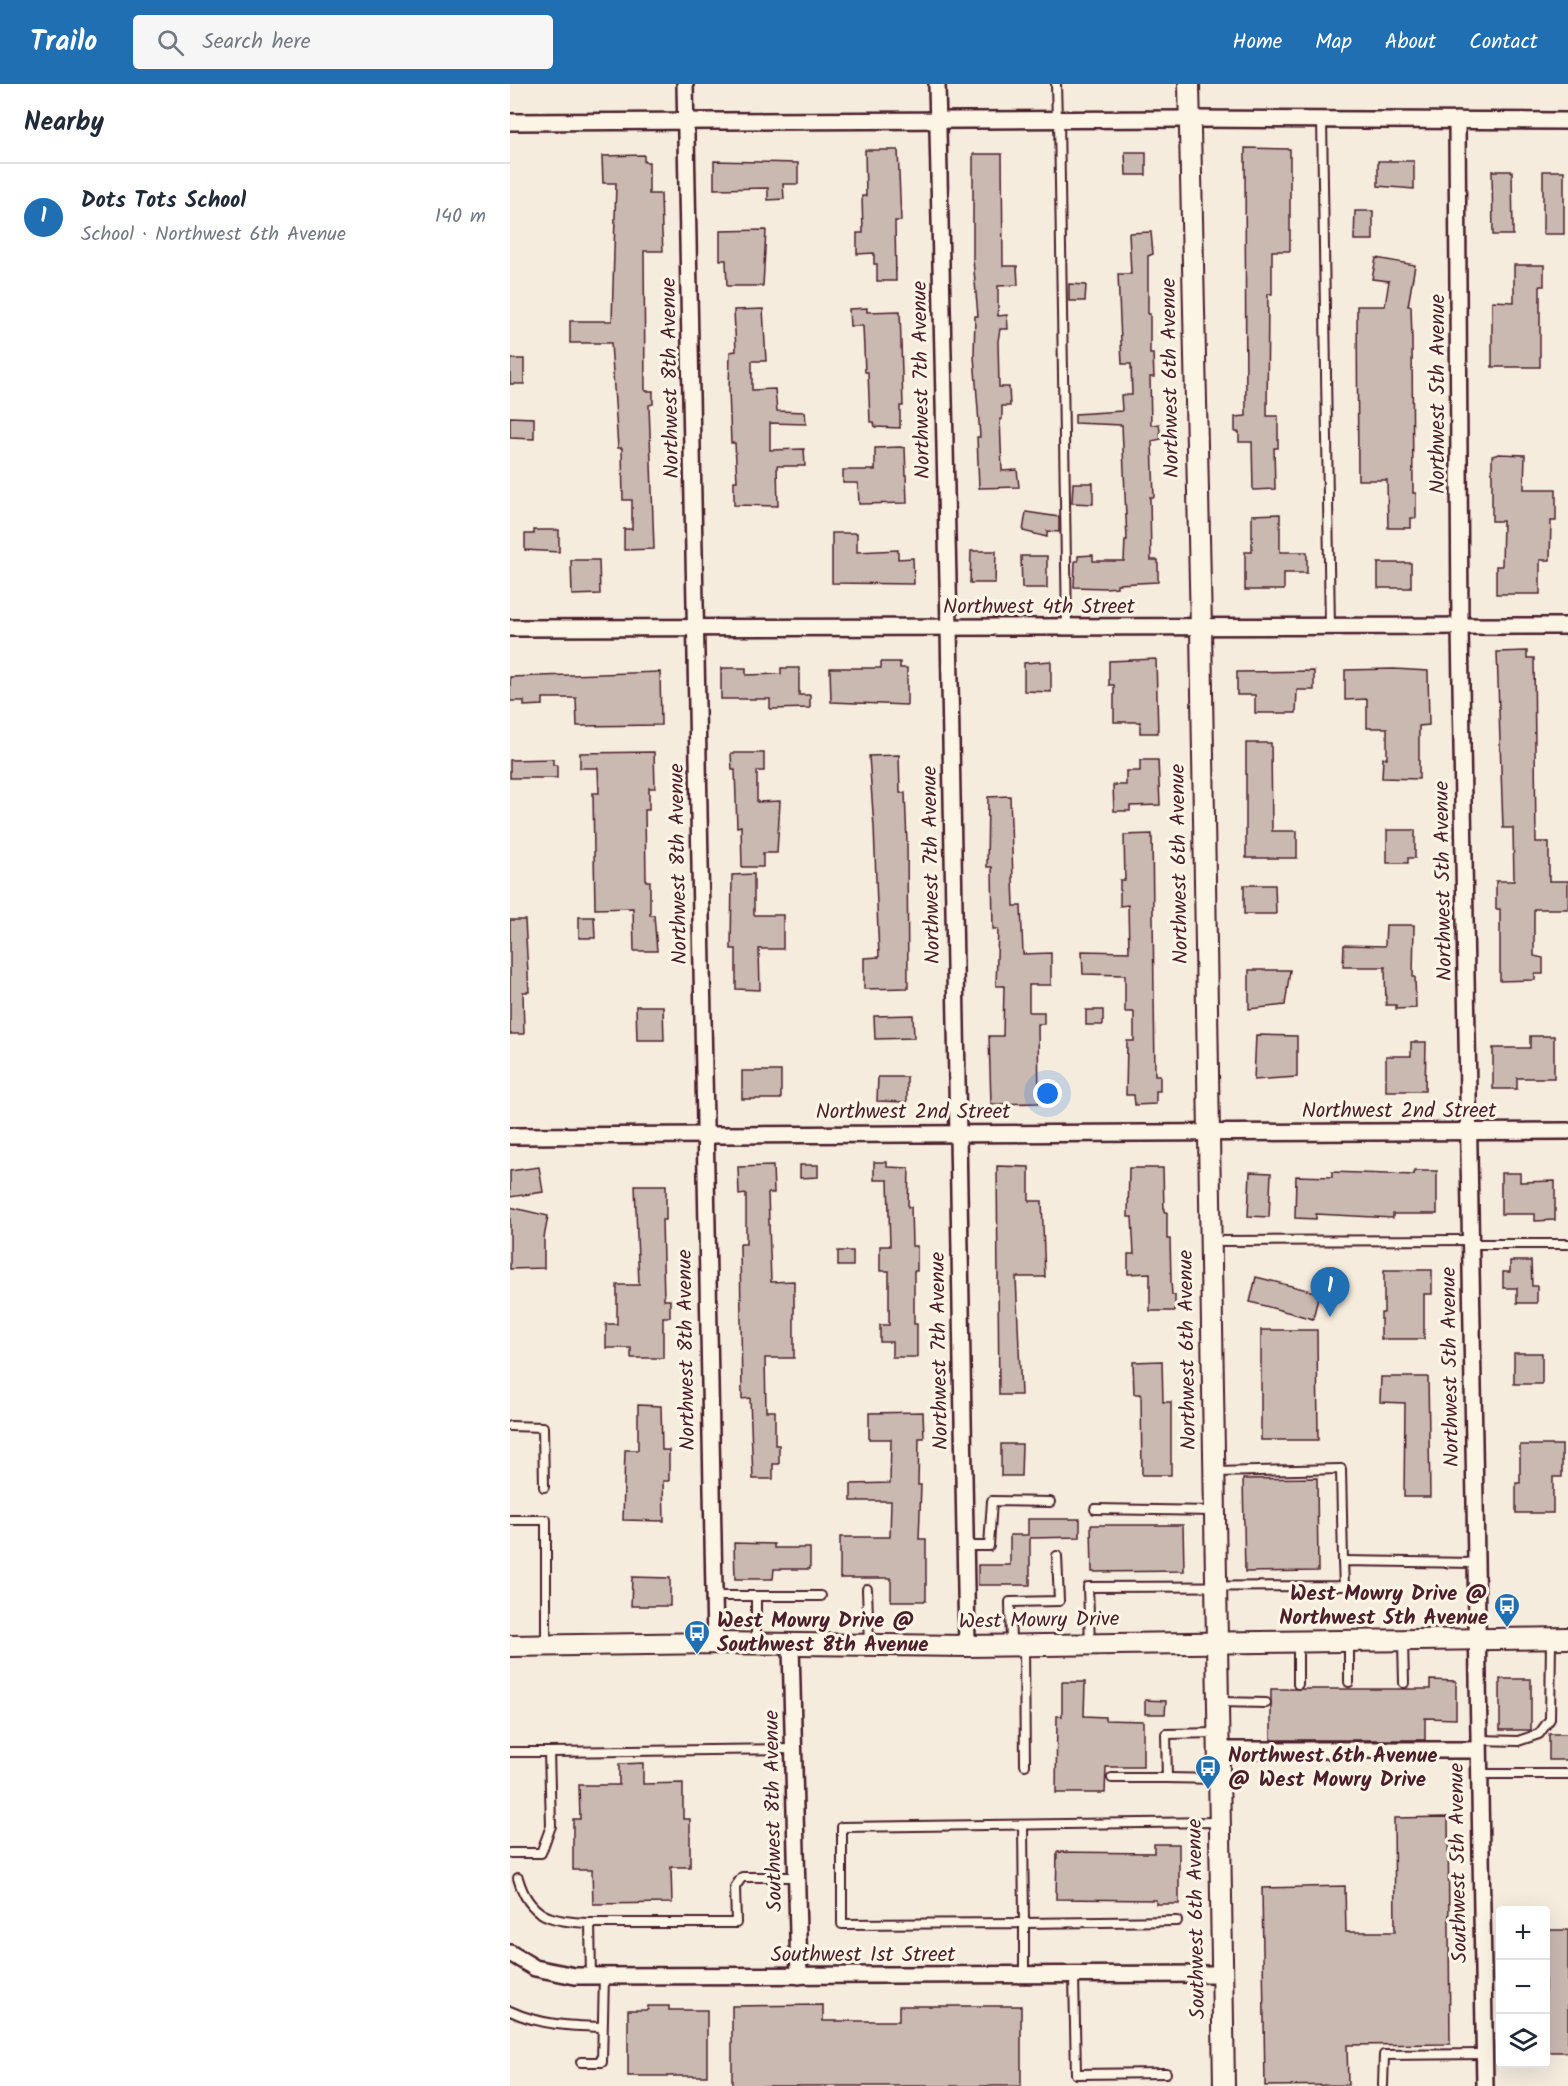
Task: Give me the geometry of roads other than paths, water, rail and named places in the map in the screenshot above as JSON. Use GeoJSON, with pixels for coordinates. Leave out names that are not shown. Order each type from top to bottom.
{"type":"FeatureCollection","features":[{"type":"Feature","properties":{"kind":"street","name":"Northwest 8th Avenue"},"geometry":{"type":"LineString","coordinates":[[685,84],[698,628],[703,1135],[715,1643]]}},
{"type":"Feature","properties":{"kind":"street","name":"Northwest 7th Avenue"},"geometry":{"type":"LineString","coordinates":[[937,84],[967,1646]]}},
{"type":"Feature","properties":{"kind":"street","name":"Northwest 6th Avenue"},"geometry":{"type":"LineString","coordinates":[[1188,84],[1201,628],[1217,1643]]}},
{"type":"Feature","properties":{"kind":"street"},"geometry":{"type":"LineString","coordinates":[[510,122],[938,122],[1189,119],[1568,121]]}},
{"type":"Feature","properties":{"kind":"street","name":"Northwest 5th Avenue"},"geometry":{"type":"LineString","coordinates":[[1457,120],[1460,627],[1476,1640]]}},
{"type":"Feature","properties":{"kind":"street","name":"Northwest 4th Street"},"geometry":{"type":"LineString","coordinates":[[510,628],[1568,626]]}},
{"type":"Feature","properties":{"kind":"street","name":"Northwest 2nd Street"},"geometry":{"type":"LineString","coordinates":[[510,1136],[957,1132],[1568,1131]]}},
{"type":"Feature","properties":{"kind":"street","name":"West Mowry Drive"},"geometry":{"type":"LineString","coordinates":[[510,1646],[715,1643],[967,1646],[1559,1639]]}},
{"type":"Feature","properties":{"kind":"street","name":"Southwest 5th Avenue"},"geometry":{"type":"LineString","coordinates":[[1476,1640],[1485,2086]]}},
{"type":"Feature","properties":{"kind":"street","name":"Southwest 6th Avenue"},"geometry":{"type":"LineString","coordinates":[[1217,1643],[1224,2086]]}},
{"type":"Feature","properties":{"kind":"street","name":"Southwest 8th Avenue"},"geometry":{"type":"LineString","coordinates":[[791,1645],[799,1976]]}},
{"type":"Feature","properties":{"kind":"street"},"geometry":{"type":"LineString","coordinates":[[1218,1741],[1478,1745]]}},
{"type":"Feature","properties":{"kind":"street","name":"Southwest 1st Street"},"geometry":{"type":"LineString","coordinates":[[510,1953],[535,1968],[575,1976],[1221,1974]]}},
{"type":"Feature","properties":{"kind":"lane"},"geometry":{"type":"LineString","coordinates":[[1056,84],[1067,628]]}},
{"type":"Feature","properties":{"kind":"lane"},"geometry":{"type":"LineString","coordinates":[[1322,120],[1330,628]]}},
{"type":"Feature","properties":{"kind":"lane"},"geometry":{"type":"LineString","coordinates":[[1210,1241],[1568,1244]]}},
{"type":"Feature","properties":{"kind":"lane"},"geometry":{"type":"LineString","coordinates":[[510,1426],[543,1427],[544,1487]]}},
{"type":"Feature","properties":{"kind":"lane"},"geometry":{"type":"LineString","coordinates":[[1090,1645],[1088,1587],[1344,1586],[1341,1469],[1214,1472]]}},
{"type":"Feature","properties":{"kind":"lane"},"geometry":{"type":"LineString","coordinates":[[965,1546],[989,1546],[992,1501],[1050,1502]]}},
{"type":"Feature","properties":{"kind":"lane"},"geometry":{"type":"LineString","coordinates":[[1095,1509],[1215,1511]]}},
{"type":"Feature","properties":{"kind":"lane"},"geometry":{"type":"LineString","coordinates":[[510,1520],[546,1521],[546,1646]]}},
{"type":"Feature","properties":{"kind":"lane"},"geometry":{"type":"LineString","coordinates":[[1025,1765],[1017,1645],[1010,1602],[1059,1600],[1057,1556]]}},
{"type":"Feature","properties":{"kind":"lane"},"geometry":{"type":"LineString","coordinates":[[1343,1561],[1475,1563]]}},
{"type":"Feature","properties":{"kind":"lane"},"geometry":{"type":"LineString","coordinates":[[867,1589],[868,1645]]}},
{"type":"Feature","properties":{"kind":"lane"},"geometry":{"type":"LineString","coordinates":[[714,1596],[821,1596]]}},
{"type":"Feature","properties":{"kind":"lane"},"geometry":{"type":"LineString","coordinates":[[756,1596],[756,1644]]}},
{"type":"Feature","properties":{"kind":"lane"},"geometry":{"type":"LineString","coordinates":[[1478,1745],[1518,1741],[1539,1734],[1551,1719],[1559,1639]]}},
{"type":"Feature","properties":{"kind":"lane"},"geometry":{"type":"LineString","coordinates":[[1403,1641],[1404,1683]]}},
{"type":"Feature","properties":{"kind":"lane"},"geometry":{"type":"LineString","coordinates":[[1298,1642],[1298,1684]]}},
{"type":"Feature","properties":{"kind":"lane"},"geometry":{"type":"LineString","coordinates":[[1349,1642],[1349,1682]]}},
{"type":"Feature","properties":{"kind":"lane"},"geometry":{"type":"LineString","coordinates":[[1218,1702],[1266,1703]]}},
{"type":"Feature","properties":{"kind":"lane"},"geometry":{"type":"LineString","coordinates":[[1167,1778],[1166,1734],[1218,1741]]}},
{"type":"Feature","properties":{"kind":"lane"},"geometry":{"type":"LineString","coordinates":[[510,1752],[793,1749]]}},
{"type":"Feature","properties":{"kind":"lane"},"geometry":{"type":"LineString","coordinates":[[510,1853],[541,1853],[551,1826],[549,1752]]}},
{"type":"Feature","properties":{"kind":"lane"},"geometry":{"type":"LineString","coordinates":[[1479,1774],[1568,1773]]}},
{"type":"Feature","properties":{"kind":"lane"},"geometry":{"type":"LineString","coordinates":[[1112,1778],[1219,1779]]}},
{"type":"Feature","properties":{"kind":"lane"},"geometry":{"type":"LineString","coordinates":[[1177,1921],[842,1924],[842,1827],[1219,1822]]}},
{"type":"Feature","properties":{"kind":"lane"},"geometry":{"type":"LineString","coordinates":[[1023,1825],[1024,1975]]}},
{"type":"Feature","properties":{"kind":"lane"},"geometry":{"type":"LineString","coordinates":[[518,1878],[523,1895],[536,1911],[558,1922],[736,1923],[735,1887],[742,1877],[796,1877]]}},
{"type":"Feature","properties":{"kind":"lane"},"geometry":{"type":"LineString","coordinates":[[581,2062],[602,2062],[602,2026],[590,1923]]}},
{"type":"Feature","properties":{"kind":"lane"},"geometry":{"type":"LineString","coordinates":[[1074,1975],[1076,2074],[1166,2073]]}},
{"type":"Feature","properties":{"kind":"lane"},"geometry":{"type":"LineString","coordinates":[[510,2011],[526,2019],[557,2025],[602,2026]]}},
{"type":"Feature","properties":{"kind":"lane"},"geometry":{"type":"LineString","coordinates":[[1383,2085],[1384,2055],[1484,2054]]}},
{"type":"Feature","properties":{"kind":"place","name":"Dots Tots School"},"geometry":{"type":"Point","coordinates":[1330,1317]}},
{"type":"Feature","properties":{"kind":"place","name":"West Mowry Drive @ Northwest 5th Avenue"},"geometry":{"type":"Point","coordinates":[1507,1629]}},
{"type":"Feature","properties":{"kind":"place","name":"West Mowry Drive @ Southwest 8th Avenue"},"geometry":{"type":"Point","coordinates":[697,1656]}},
{"type":"Feature","properties":{"kind":"place","name":"Northwest 6th Avenue @ West Mowry Drive"},"geometry":{"type":"Point","coordinates":[1208,1791]}}]}
